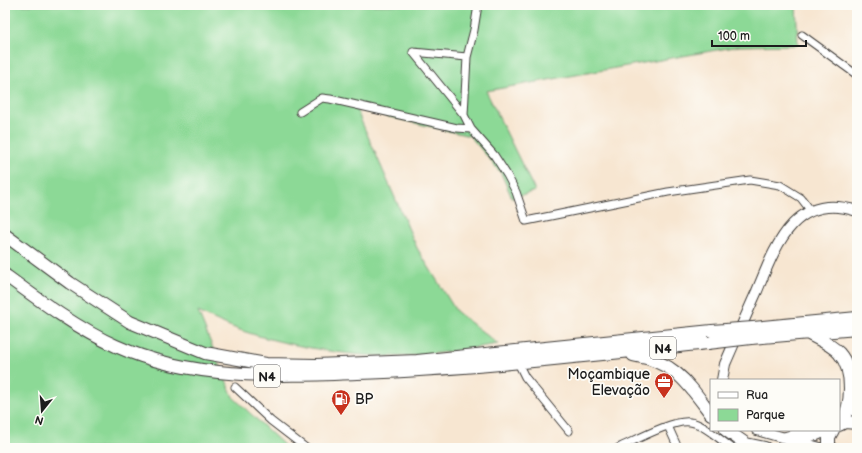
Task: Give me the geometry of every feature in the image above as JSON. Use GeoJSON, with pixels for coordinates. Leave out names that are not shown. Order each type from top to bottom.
{"type":"FeatureCollection","features":[{"type":"Feature","properties":{"kind":"main road"},"geometry":{"type":"LineString","coordinates":[[722,379],[725,364],[775,248],[789,227],[797,219],[820,207],[832,206],[857,211]]}},
{"type":"Feature","properties":{"kind":"main road","name":"N4"},"geometry":{"type":"LineString","coordinates":[[5,235],[70,283],[130,322],[205,353],[266,364],[316,365],[417,361],[712,332],[807,333],[857,329]]}},
{"type":"Feature","properties":{"kind":"main road","name":"N4"},"geometry":{"type":"LineString","coordinates":[[5,275],[50,309],[115,346],[175,366],[219,373],[280,376],[403,372],[518,363],[708,343],[752,333],[857,318]]}},
{"type":"Feature","properties":{"kind":"main road"},"geometry":{"type":"LineString","coordinates":[[807,333],[833,348],[840,354],[850,380],[850,390],[846,413],[840,420]]}},
{"type":"Feature","properties":{"kind":"main road"},"geometry":{"type":"LineString","coordinates":[[618,352],[645,357],[661,362],[677,372],[690,385],[710,413]]}},
{"type":"Feature","properties":{"kind":"main road"},"geometry":{"type":"LineString","coordinates":[[857,372],[855,385],[857,412]]}},
{"type":"Feature","properties":{"kind":"main road"},"geometry":{"type":"LineString","coordinates":[[840,423],[857,423]]}},
{"type":"Feature","properties":{"kind":"main road"},"geometry":{"type":"LineString","coordinates":[[727,431],[746,444],[765,448]]}},
{"type":"Feature","properties":{"kind":"main road"},"geometry":{"type":"LineString","coordinates":[[760,431],[820,448]]}},
{"type":"Feature","properties":{"kind":"main road"},"geometry":{"type":"LineString","coordinates":[[786,438],[809,431]]}},
{"type":"Feature","properties":{"kind":"main road"},"geometry":{"type":"LineString","coordinates":[[786,438],[810,436],[826,431]]}},
{"type":"Feature","properties":{"kind":"main road"},"geometry":{"type":"LineString","coordinates":[[830,448],[829,437],[833,431]]}},
{"type":"Feature","properties":{"kind":"street"},"geometry":{"type":"LineString","coordinates":[[464,115],[467,57],[474,30],[478,5]]}},
{"type":"Feature","properties":{"kind":"street"},"geometry":{"type":"LineString","coordinates":[[802,35],[857,75]]}},
{"type":"Feature","properties":{"kind":"street"},"geometry":{"type":"LineString","coordinates":[[467,57],[413,52],[464,115],[471,129],[494,155],[516,192],[526,221],[668,192],[750,180],[780,185],[801,198],[811,211]]}},
{"type":"Feature","properties":{"kind":"street"},"geometry":{"type":"LineString","coordinates":[[300,112],[322,98],[457,128],[471,129]]}},
{"type":"Feature","properties":{"kind":"street"},"geometry":{"type":"LineString","coordinates":[[518,363],[525,377],[569,431]]}},
{"type":"Feature","properties":{"kind":"street"},"geometry":{"type":"LineString","coordinates":[[235,387],[270,421],[306,448]]}},
{"type":"Feature","properties":{"kind":"street"},"geometry":{"type":"LineString","coordinates":[[618,448],[679,422],[691,422],[703,426],[732,448]]}},
{"type":"Feature","properties":{"kind":"street"},"geometry":{"type":"LineString","coordinates":[[668,426],[678,448]]}},
{"type":"Feature","properties":{"kind":"green space"},"geometry":{"type":"Polygon","coordinates":[[[5,5],[796,5],[798,45],[739,46],[486,91],[535,191],[512,198],[501,173],[470,136],[356,109],[417,248],[456,311],[498,344],[409,356],[364,355],[327,351],[270,339],[237,329],[198,312],[233,397],[285,446],[281,448],[5,448],[5,5]]]}},
{"type":"Feature","properties":{"kind":"place","name":"Moçambique Elevação"},"geometry":{"type":"Point","coordinates":[664,399]}},
{"type":"Feature","properties":{"kind":"place","name":"BP"},"geometry":{"type":"Point","coordinates":[341,416]}}]}
